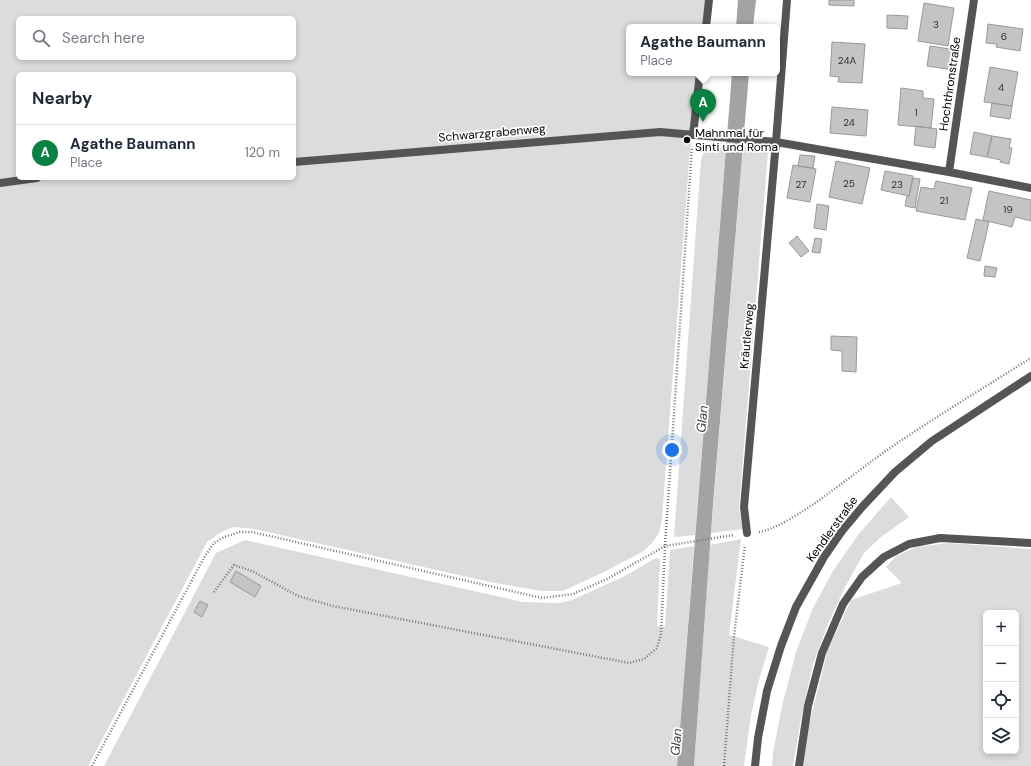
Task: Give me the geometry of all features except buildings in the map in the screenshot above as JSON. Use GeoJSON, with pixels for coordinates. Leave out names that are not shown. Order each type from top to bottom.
{"type":"FeatureCollection","features":[{"type":"Feature","properties":{"kind":"street"},"geometry":{"type":"LineString","coordinates":[[706,24],[709,0]]}},
{"type":"Feature","properties":{"kind":"street","name":"Kräutlerweg"},"geometry":{"type":"LineString","coordinates":[[747,533],[744,507],[787,0]]}},
{"type":"Feature","properties":{"kind":"street","name":"Hochthronstraße"},"geometry":{"type":"LineString","coordinates":[[949,172],[974,0]]}},
{"type":"Feature","properties":{"kind":"street"},"geometry":{"type":"LineString","coordinates":[[693,135],[700,76]]}},
{"type":"Feature","properties":{"kind":"street","name":"Schwarzgrabenweg"},"geometry":{"type":"LineString","coordinates":[[296,162],[660,132],[776,142]]}},
{"type":"Feature","properties":{"kind":"street"},"geometry":{"type":"LineString","coordinates":[[776,142],[1031,188]]}},
{"type":"Feature","properties":{"kind":"street"},"geometry":{"type":"LineString","coordinates":[[0,183],[22,180]]}},
{"type":"Feature","properties":{"kind":"street","name":"Kendlerstraße"},"geometry":{"type":"LineString","coordinates":[[755,766],[758,738],[767,690],[781,646],[800,601],[824,557],[833,544],[863,506],[895,472],[932,441],[1031,376]]}},
{"type":"Feature","properties":{"kind":"street"},"geometry":{"type":"LineString","coordinates":[[799,766],[808,706],[822,653],[843,604],[862,577],[884,557],[909,544],[940,538],[1031,544]]}},
{"type":"Feature","properties":{"kind":"path"},"geometry":{"type":"LineString","coordinates":[[214,592],[234,565],[252,571],[298,596],[333,606],[629,662],[644,659],[656,648],[661,634],[664,546],[693,135]]}},
{"type":"Feature","properties":{"kind":"path"},"geometry":{"type":"LineString","coordinates":[[724,766],[734,636],[747,533],[774,527],[789,520],[814,504],[887,450],[1031,358]]}},
{"type":"Feature","properties":{"kind":"path"},"geometry":{"type":"LineString","coordinates":[[92,766],[205,556],[214,543],[224,537],[240,532],[252,532],[542,598],[573,594],[607,579],[664,546],[736,534]]}},
{"type":"Feature","properties":{"kind":"shaded area"},"geometry":{"type":"Polygon","coordinates":[[[0,0],[706,0],[703,24],[626,24],[626,76],[698,76],[689,162],[662,518],[659,533],[652,543],[642,552],[563,591],[541,591],[490,582],[254,529],[234,527],[221,532],[207,542],[88,766],[0,766],[0,0]]]}},
{"type":"Feature","properties":{"kind":"shaded area"},"geometry":{"type":"Polygon","coordinates":[[[738,0],[756,0],[753,24],[736,24],[738,0]]]}},
{"type":"Feature","properties":{"kind":"shaded area"},"geometry":{"type":"Polygon","coordinates":[[[732,76],[749,76],[713,505],[694,766],[677,766],[732,76]]]}},
{"type":"Feature","properties":{"kind":"shaded area"},"geometry":{"type":"Polygon","coordinates":[[[705,147],[726,147],[695,535],[674,537],[701,160],[705,147]]]}},
{"type":"Feature","properties":{"kind":"shaded area"},"geometry":{"type":"Polygon","coordinates":[[[743,147],[764,148],[768,152],[739,508],[743,529],[711,533],[743,147]]]}},
{"type":"Feature","properties":{"kind":"shaded area"},"geometry":{"type":"Polygon","coordinates":[[[891,497],[909,517],[881,537],[864,553],[844,589],[828,624],[813,664],[800,724],[793,766],[772,766],[782,706],[796,652],[813,608],[833,571],[858,535],[891,497]]]}},
{"type":"Feature","properties":{"kind":"shaded area"},"geometry":{"type":"Polygon","coordinates":[[[741,539],[729,635],[769,647],[759,680],[751,715],[744,766],[694,766],[710,545],[741,539]]]}},
{"type":"Feature","properties":{"kind":"shaded area"},"geometry":{"type":"Polygon","coordinates":[[[245,540],[523,602],[559,603],[572,600],[625,576],[656,558],[660,559],[657,626],[665,627],[670,550],[694,546],[677,766],[104,766],[216,553],[245,540]]]}},
{"type":"Feature","properties":{"kind":"shaded area"},"geometry":{"type":"Polygon","coordinates":[[[949,543],[1031,549],[1031,766],[803,766],[807,733],[828,649],[851,600],[902,583],[886,567],[896,556],[917,547],[949,543]]]}},
{"type":"Feature","properties":{"kind":"place","name":"Agathe Baumann"},"geometry":{"type":"Point","coordinates":[703,122]}},
{"type":"Feature","properties":{"kind":"place","name":"Mahnmal für Sinti und Roma"},"geometry":{"type":"Point","coordinates":[687,140]}},
{"type":"Feature","properties":{"kind":"water label","name":"Glan"},"geometry":{"type":"Point","coordinates":[702,419]}},
{"type":"Feature","properties":{"kind":"water label","name":"Glan"},"geometry":{"type":"Point","coordinates":[676,742]}}]}
